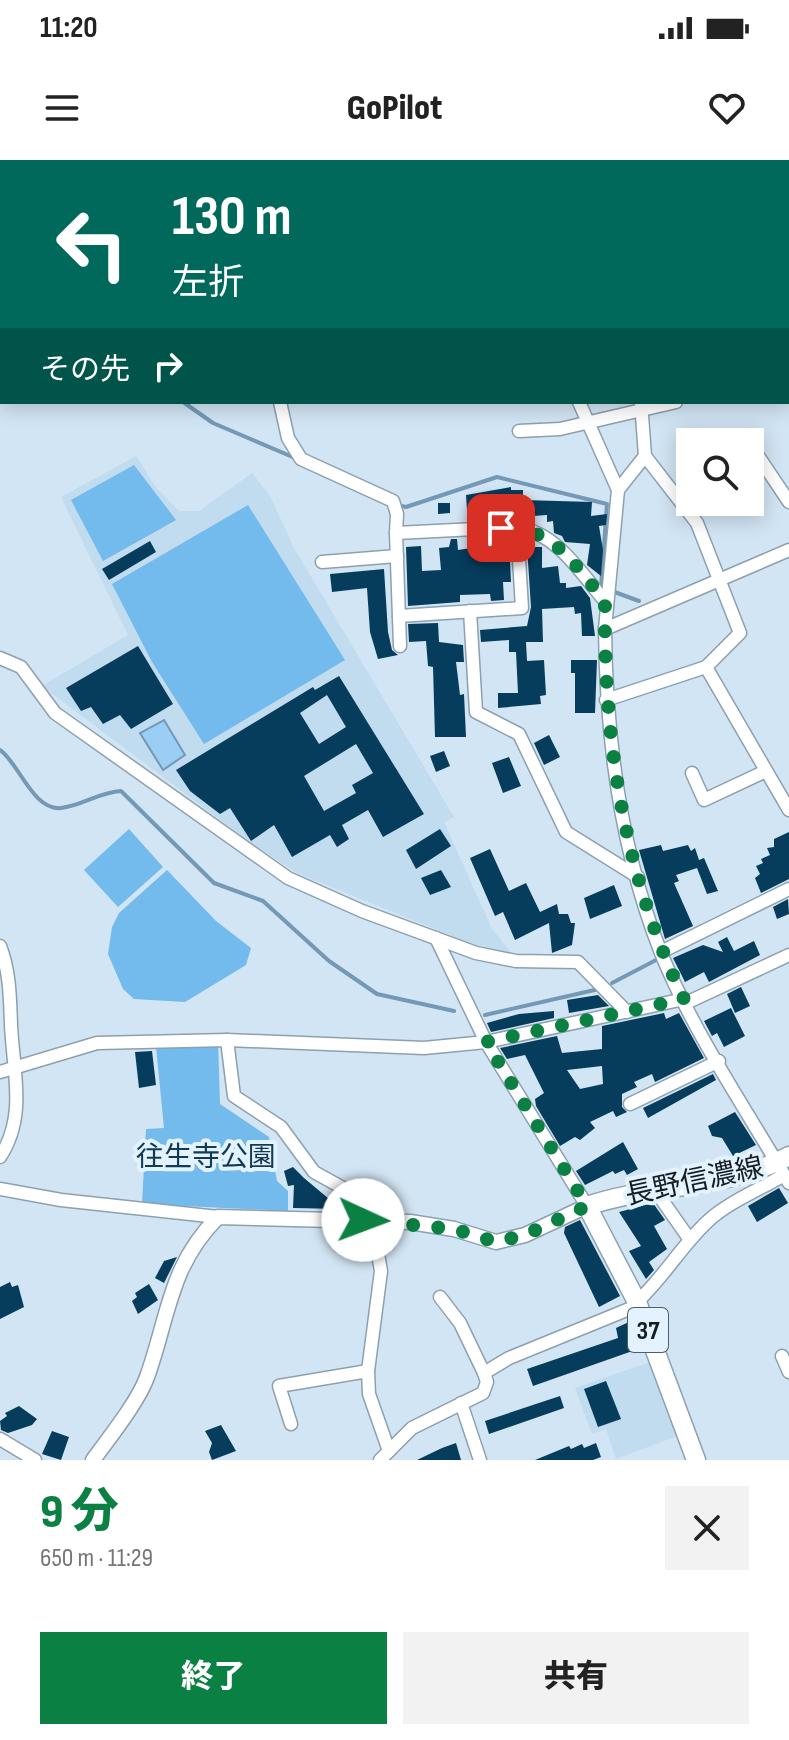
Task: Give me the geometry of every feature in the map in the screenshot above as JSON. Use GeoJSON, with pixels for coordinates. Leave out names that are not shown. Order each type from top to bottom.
{"type":"FeatureCollection","features":[{"type":"Feature","properties":{"kind":"main road","name":"長野信濃線"},"geometry":{"type":"LineString","coordinates":[[696,1460],[638,1304],[587,1206],[655,1190],[785,1169]]}},
{"type":"Feature","properties":{"kind":"street"},"geometry":{"type":"LineString","coordinates":[[280,404],[288,438],[301,459],[393,501],[397,514],[400,646]]}},
{"type":"Feature","properties":{"kind":"street"},"geometry":{"type":"LineString","coordinates":[[484,1373],[509,1358],[638,1304],[711,1217],[785,1169],[685,1001],[661,952],[638,877],[618,788],[606,700],[605,601],[618,490],[580,404]]}},
{"type":"Feature","properties":{"kind":"street"},"geometry":{"type":"LineString","coordinates":[[519,431],[560,429],[662,404]]}},
{"type":"Feature","properties":{"kind":"street"},"geometry":{"type":"LineString","coordinates":[[606,700],[706,667],[740,633],[697,523],[645,456],[641,407]]}},
{"type":"Feature","properties":{"kind":"street"},"geometry":{"type":"LineString","coordinates":[[618,490],[645,456]]}},
{"type":"Feature","properties":{"kind":"street"},"geometry":{"type":"LineString","coordinates":[[764,465],[789,502]]}},
{"type":"Feature","properties":{"kind":"street"},"geometry":{"type":"LineString","coordinates":[[396,533],[517,527],[534,530],[558,546],[605,601]]}},
{"type":"Feature","properties":{"kind":"street"},"geometry":{"type":"LineString","coordinates":[[399,616],[522,608],[517,527]]}},
{"type":"Feature","properties":{"kind":"street"},"geometry":{"type":"LineString","coordinates":[[605,629],[789,550]]}},
{"type":"Feature","properties":{"kind":"street"},"geometry":{"type":"LineString","coordinates":[[322,562],[397,556]]}},
{"type":"Feature","properties":{"kind":"street"},"geometry":{"type":"LineString","coordinates":[[470,611],[476,712],[519,734],[566,832],[638,877]]}},
{"type":"Feature","properties":{"kind":"street"},"geometry":{"type":"LineString","coordinates":[[0,658],[21,667],[55,713],[288,878],[476,953],[516,961],[578,962],[627,1012]]}},
{"type":"Feature","properties":{"kind":"street"},"geometry":{"type":"LineString","coordinates":[[706,667],[789,810]]}},
{"type":"Feature","properties":{"kind":"street"},"geometry":{"type":"LineString","coordinates":[[692,773],[704,800],[766,771]]}},
{"type":"Feature","properties":{"kind":"street"},"geometry":{"type":"LineString","coordinates":[[661,952],[789,889]]}},
{"type":"Feature","properties":{"kind":"street"},"geometry":{"type":"LineString","coordinates":[[0,1189],[61,1200],[218,1217],[410,1222],[454,1229],[496,1242],[525,1235],[587,1206],[486,1042],[436,938]]}},
{"type":"Feature","properties":{"kind":"street"},"geometry":{"type":"LineString","coordinates":[[0,946],[12,1003],[14,1069],[19,1082],[10,1142],[0,1157]]}},
{"type":"Feature","properties":{"kind":"street"},"geometry":{"type":"LineString","coordinates":[[0,1072],[97,1043],[227,1040],[424,1048],[486,1042],[685,1001],[789,955]]}},
{"type":"Feature","properties":{"kind":"street"},"geometry":{"type":"LineString","coordinates":[[227,1040],[234,1096],[281,1127],[314,1172],[361,1198],[365,1205]]}},
{"type":"Feature","properties":{"kind":"street"},"geometry":{"type":"LineString","coordinates":[[630,1104],[719,1061]]}},
{"type":"Feature","properties":{"kind":"street"},"geometry":{"type":"LineString","coordinates":[[655,1190],[690,1240]]}},
{"type":"Feature","properties":{"kind":"street"},"geometry":{"type":"LineString","coordinates":[[93,1460],[146,1380],[172,1285],[188,1251],[218,1217]]}},
{"type":"Feature","properties":{"kind":"street"},"geometry":{"type":"LineString","coordinates":[[375,1237],[381,1271],[368,1371],[369,1394],[384,1456]]}},
{"type":"Feature","properties":{"kind":"street"},"geometry":{"type":"LineString","coordinates":[[384,1456],[412,1428],[483,1393],[487,1382],[460,1323],[440,1297]]}},
{"type":"Feature","properties":{"kind":"street"},"geometry":{"type":"LineString","coordinates":[[782,1356],[789,1372]]}},
{"type":"Feature","properties":{"kind":"street"},"geometry":{"type":"LineString","coordinates":[[291,1424],[279,1386],[368,1371]]}},
{"type":"Feature","properties":{"kind":"street"},"geometry":{"type":"LineString","coordinates":[[461,1403],[480,1460]]}},
{"type":"Feature","properties":{"kind":"street"},"geometry":{"type":"LineString","coordinates":[[0,1439],[35,1460]]}},
{"type":"Feature","properties":{"kind":"shaded area"},"geometry":{"type":"Polygon","coordinates":[[[136,456],[155,486],[179,511],[199,511],[252,473],[270,496],[294,548],[454,817],[444,822],[492,929],[512,954],[472,944],[297,873],[244,838],[42,686],[128,635],[61,497],[136,456]]]}},
{"type":"Feature","properties":{"kind":"shaded area"},"geometry":{"type":"Polygon","coordinates":[[[164,720],[185,755],[163,770],[140,733],[164,720]]]}},
{"type":"Feature","properties":{"kind":"shaded area"},"geometry":{"type":"Polygon","coordinates":[[[650,1362],[680,1435],[616,1459],[606,1429],[592,1434],[575,1388],[650,1362]]]}},
{"type":"Feature","properties":{"kind":"green space"},"geometry":{"type":"Polygon","coordinates":[[[134,465],[176,520],[103,561],[71,500],[134,465]]]}},
{"type":"Feature","properties":{"kind":"green space"},"geometry":{"type":"Polygon","coordinates":[[[248,505],[345,660],[204,744],[152,662],[112,584],[248,505]]]}},
{"type":"Feature","properties":{"kind":"green space"},"geometry":{"type":"Polygon","coordinates":[[[129,829],[163,867],[118,907],[84,870],[129,829]]]}},
{"type":"Feature","properties":{"kind":"green space"},"geometry":{"type":"Polygon","coordinates":[[[167,870],[216,921],[251,948],[246,965],[185,1002],[134,999],[123,989],[108,954],[112,927],[119,913],[167,870]]]}},
{"type":"Feature","properties":{"kind":"green space","name":"往生寺公園"},"geometry":{"type":"Polygon","coordinates":[[[218,1041],[220,1104],[269,1137],[277,1181],[288,1191],[288,1211],[142,1204],[146,1129],[164,1128],[156,1047],[218,1041]]]}},
{"type":"Feature","properties":{"kind":"building"},"geometry":{"type":"Polygon","coordinates":[[[511,487],[511,490],[523,490],[523,500],[592,502],[591,516],[607,514],[606,525],[599,526],[603,550],[601,576],[587,565],[590,544],[565,542],[562,536],[554,533],[553,521],[547,522],[547,515],[519,517],[519,504],[467,510],[466,495],[511,487]]]}},
{"type":"Feature","properties":{"kind":"building"},"geometry":{"type":"Polygon","coordinates":[[[438,503],[450,503],[450,513],[438,514],[438,503]]]}},
{"type":"Feature","properties":{"kind":"building"},"geometry":{"type":"Polygon","coordinates":[[[451,539],[457,539],[458,550],[509,542],[511,582],[503,582],[504,600],[491,601],[490,594],[460,595],[460,602],[408,606],[406,547],[421,546],[422,571],[441,570],[439,548],[449,547],[451,539]]]}},
{"type":"Feature","properties":{"kind":"building"},"geometry":{"type":"Polygon","coordinates":[[[150,541],[156,552],[109,580],[102,569],[150,541]]]}},
{"type":"Feature","properties":{"kind":"building"},"geometry":{"type":"Polygon","coordinates":[[[527,547],[542,547],[542,568],[558,566],[560,583],[566,583],[566,588],[581,586],[590,598],[595,636],[582,636],[581,613],[575,614],[574,607],[542,609],[543,642],[526,642],[527,661],[544,660],[546,695],[540,696],[541,704],[498,708],[498,693],[518,693],[516,652],[509,652],[509,640],[481,642],[480,630],[527,626],[531,607],[527,547]]]}},
{"type":"Feature","properties":{"kind":"building"},"geometry":{"type":"Polygon","coordinates":[[[384,569],[388,632],[392,650],[398,655],[378,659],[370,632],[367,588],[332,592],[330,574],[384,569]]]}},
{"type":"Feature","properties":{"kind":"building"},"geometry":{"type":"Polygon","coordinates":[[[438,623],[439,642],[463,645],[464,662],[456,662],[460,695],[464,694],[466,737],[435,737],[433,667],[428,666],[426,641],[409,642],[408,624],[438,623]]]}},
{"type":"Feature","properties":{"kind":"building"},"geometry":{"type":"Polygon","coordinates":[[[138,646],[173,704],[131,729],[120,715],[103,724],[91,707],[81,711],[66,688],[138,646]]]}},
{"type":"Feature","properties":{"kind":"building"},"geometry":{"type":"Polygon","coordinates":[[[571,660],[597,660],[595,713],[575,713],[575,673],[571,673],[571,660]]]}},
{"type":"Feature","properties":{"kind":"building"},"geometry":{"type":"Polygon","coordinates":[[[339,676],[424,814],[383,837],[368,810],[342,825],[349,839],[337,847],[330,835],[292,857],[274,825],[251,841],[230,808],[220,814],[190,791],[176,770],[313,687],[315,690],[339,676]],[[327,695],[300,713],[319,744],[346,727],[327,695]],[[356,744],[304,776],[324,811],[356,793],[352,785],[373,773],[356,744]]]}},
{"type":"Feature","properties":{"kind":"building"},"geometry":{"type":"Polygon","coordinates":[[[549,735],[560,757],[544,765],[534,743],[549,735]]]}},
{"type":"Feature","properties":{"kind":"building"},"geometry":{"type":"Polygon","coordinates":[[[444,751],[450,766],[436,772],[430,756],[444,751]]]}},
{"type":"Feature","properties":{"kind":"building"},"geometry":{"type":"Polygon","coordinates":[[[509,757],[521,786],[503,793],[492,763],[509,757]]]}},
{"type":"Feature","properties":{"kind":"building"},"geometry":{"type":"Polygon","coordinates":[[[440,829],[451,846],[416,869],[406,850],[440,829]]]}},
{"type":"Feature","properties":{"kind":"building"},"geometry":{"type":"Polygon","coordinates":[[[789,832],[789,879],[761,893],[755,878],[760,874],[756,866],[763,863],[761,859],[770,855],[767,848],[774,847],[774,839],[789,832]]]}},
{"type":"Feature","properties":{"kind":"building"},"geometry":{"type":"Polygon","coordinates":[[[661,845],[663,851],[688,845],[691,851],[695,848],[699,860],[704,858],[718,891],[707,894],[697,868],[676,875],[679,881],[674,883],[693,926],[665,939],[639,850],[661,845]]]}},
{"type":"Feature","properties":{"kind":"building"},"geometry":{"type":"Polygon","coordinates":[[[490,849],[509,891],[526,883],[540,912],[557,904],[559,914],[568,914],[571,923],[575,923],[572,945],[552,953],[549,923],[515,940],[503,912],[495,916],[470,858],[490,849]]]}},
{"type":"Feature","properties":{"kind":"building"},"geometry":{"type":"Polygon","coordinates":[[[441,870],[451,887],[430,895],[421,878],[441,870]]]}},
{"type":"Feature","properties":{"kind":"building"},"geometry":{"type":"Polygon","coordinates":[[[614,885],[622,906],[590,919],[584,898],[614,885]]]}},
{"type":"Feature","properties":{"kind":"building"},"geometry":{"type":"Polygon","coordinates":[[[788,899],[789,914],[777,919],[773,907],[788,899]]]}},
{"type":"Feature","properties":{"kind":"building"},"geometry":{"type":"Polygon","coordinates":[[[727,937],[734,951],[754,941],[760,955],[709,982],[704,972],[685,982],[673,958],[703,945],[723,952],[718,942],[727,937]]]}},
{"type":"Feature","properties":{"kind":"building"},"geometry":{"type":"Polygon","coordinates":[[[741,987],[750,1006],[735,1013],[727,994],[741,987]]]}},
{"type":"Feature","properties":{"kind":"building"},"geometry":{"type":"Polygon","coordinates":[[[598,995],[609,1006],[569,1013],[567,1000],[598,995]]]}},
{"type":"Feature","properties":{"kind":"building"},"geometry":{"type":"Polygon","coordinates":[[[731,1008],[745,1036],[724,1047],[717,1033],[712,1036],[704,1021],[731,1008]]]}},
{"type":"Feature","properties":{"kind":"building"},"geometry":{"type":"Polygon","coordinates":[[[554,1011],[554,1018],[491,1032],[487,1023],[519,1014],[554,1011]]]}},
{"type":"Feature","properties":{"kind":"building"},"geometry":{"type":"Polygon","coordinates":[[[664,1013],[666,1019],[679,1013],[704,1058],[655,1082],[652,1074],[634,1082],[637,1087],[622,1094],[622,1107],[627,1112],[616,1117],[613,1111],[590,1122],[595,1128],[580,1140],[575,1137],[560,1146],[536,1106],[535,1099],[544,1093],[525,1055],[507,1059],[500,1048],[557,1036],[562,1053],[602,1049],[602,1026],[664,1013]],[[602,1066],[567,1070],[580,1089],[603,1084],[602,1066]]]}},
{"type":"Feature","properties":{"kind":"building"},"geometry":{"type":"Polygon","coordinates":[[[152,1051],[156,1085],[139,1088],[135,1052],[152,1051]]]}},
{"type":"Feature","properties":{"kind":"building"},"geometry":{"type":"Polygon","coordinates":[[[713,1074],[716,1080],[648,1118],[643,1108],[713,1074]]]}},
{"type":"Feature","properties":{"kind":"building"},"geometry":{"type":"Polygon","coordinates":[[[735,1112],[756,1145],[733,1156],[722,1138],[712,1136],[708,1126],[735,1112]]]}},
{"type":"Feature","properties":{"kind":"building"},"geometry":{"type":"Polygon","coordinates":[[[623,1142],[638,1169],[627,1175],[624,1170],[615,1174],[613,1171],[585,1185],[576,1171],[623,1142]]]}},
{"type":"Feature","properties":{"kind":"building"},"geometry":{"type":"Polygon","coordinates":[[[293,1167],[341,1209],[293,1208],[294,1185],[288,1186],[284,1171],[293,1167]]]}},
{"type":"Feature","properties":{"kind":"building"},"geometry":{"type":"Polygon","coordinates":[[[779,1188],[788,1203],[757,1222],[748,1206],[779,1188]]]}},
{"type":"Feature","properties":{"kind":"building"},"geometry":{"type":"Polygon","coordinates":[[[653,1203],[665,1220],[654,1226],[667,1249],[649,1262],[654,1270],[646,1279],[629,1251],[641,1246],[619,1212],[653,1203]]]}},
{"type":"Feature","properties":{"kind":"building"},"geometry":{"type":"Polygon","coordinates":[[[580,1220],[620,1296],[599,1307],[564,1233],[565,1227],[580,1220]]]}},
{"type":"Feature","properties":{"kind":"building"},"geometry":{"type":"Polygon","coordinates":[[[177,1257],[164,1283],[155,1278],[164,1261],[177,1257]]]}},
{"type":"Feature","properties":{"kind":"building"},"geometry":{"type":"Polygon","coordinates":[[[10,1282],[12,1287],[18,1285],[24,1307],[0,1319],[0,1287],[10,1282]]]}},
{"type":"Feature","properties":{"kind":"building"},"geometry":{"type":"Polygon","coordinates":[[[149,1284],[158,1300],[138,1314],[132,1301],[137,1297],[135,1293],[149,1284]]]}},
{"type":"Feature","properties":{"kind":"building"},"geometry":{"type":"Polygon","coordinates":[[[631,1321],[641,1348],[533,1386],[527,1369],[618,1338],[616,1328],[631,1321]]]}},
{"type":"Feature","properties":{"kind":"building"},"geometry":{"type":"Polygon","coordinates":[[[606,1381],[621,1419],[598,1427],[584,1389],[606,1381]]]}},
{"type":"Feature","properties":{"kind":"building"},"geometry":{"type":"Polygon","coordinates":[[[560,1396],[564,1408],[489,1434],[485,1421],[560,1396]]]}},
{"type":"Feature","properties":{"kind":"building"},"geometry":{"type":"Polygon","coordinates":[[[19,1406],[37,1419],[32,1425],[8,1433],[1,1430],[0,1421],[7,1416],[5,1413],[19,1406]]]}},
{"type":"Feature","properties":{"kind":"building"},"geometry":{"type":"Polygon","coordinates":[[[221,1425],[236,1451],[212,1460],[209,1452],[212,1443],[205,1431],[221,1425]]]}},
{"type":"Feature","properties":{"kind":"building"},"geometry":{"type":"Polygon","coordinates":[[[52,1431],[69,1437],[61,1460],[42,1454],[52,1431]]]}},
{"type":"Feature","properties":{"kind":"building"},"geometry":{"type":"Polygon","coordinates":[[[456,1443],[461,1460],[417,1460],[442,1448],[456,1443]]]}},
{"type":"Feature","properties":{"kind":"building"},"geometry":{"type":"Polygon","coordinates":[[[596,1443],[601,1457],[593,1460],[535,1460],[569,1446],[571,1449],[582,1444],[584,1448],[596,1443]]]}},
{"type":"Feature","properties":{"kind":"waterway"},"geometry":{"type":"LineString","coordinates":[[186,404],[213,423],[295,458]]}},
{"type":"Feature","properties":{"kind":"waterway"},"geometry":{"type":"LineString","coordinates":[[397,505],[406,507],[497,477],[607,504],[601,587],[639,601]]}},
{"type":"Feature","properties":{"kind":"waterway"},"geometry":{"type":"LineString","coordinates":[[0,750],[34,794],[51,807],[69,807],[121,791],[214,883],[263,901],[329,961],[377,994],[454,1011]]}},
{"type":"Feature","properties":{"kind":"waterway"},"geometry":{"type":"LineString","coordinates":[[612,983],[658,959]]}},
{"type":"Feature","properties":{"kind":"waterway"},"geometry":{"type":"LineString","coordinates":[[485,1015],[599,989]]}},
{"type":"Feature","properties":{"kind":"route"},"geometry":{"type":"LineString","coordinates":[[363,1220],[410,1222],[454,1229],[496,1242],[525,1235],[587,1206],[486,1042],[543,1027],[598,1020],[684,999],[661,952],[638,877],[618,788],[606,700],[605,601],[558,546],[534,530],[501,528]]}}]}
